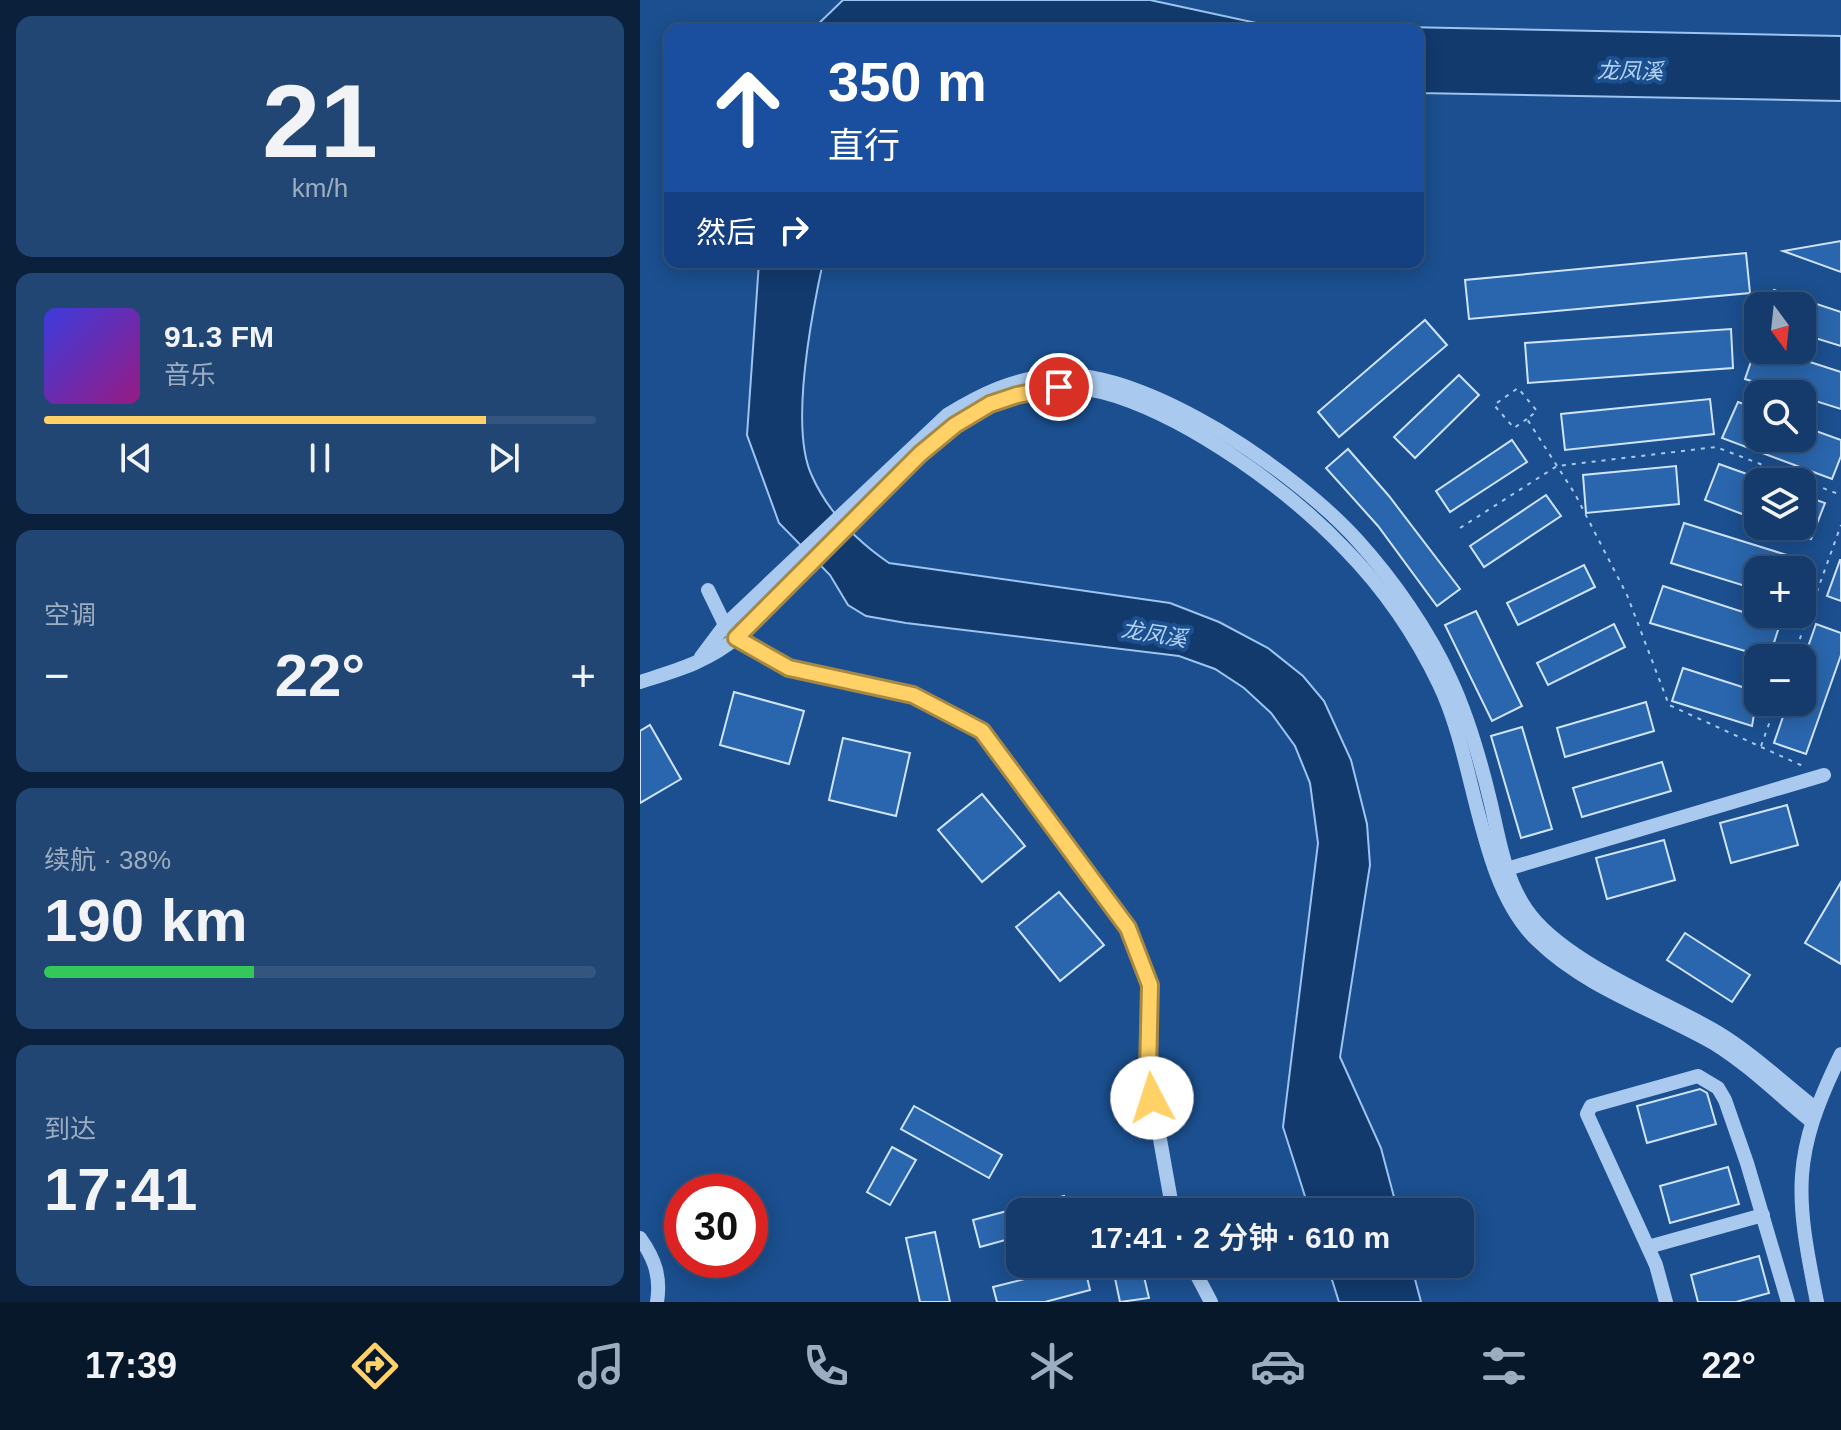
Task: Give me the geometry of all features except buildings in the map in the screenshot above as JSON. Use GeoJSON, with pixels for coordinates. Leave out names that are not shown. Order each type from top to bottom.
{"type":"FeatureCollection","features":[{"type":"Feature","properties":{"kind":"street"},"geometry":{"type":"LineString","coordinates":[[696,664],[725,625],[764,597],[920,454],[987,398],[1012,382],[1057,375],[1115,381],[1191,415],[1311,496],[1359,541],[1409,607],[1451,679],[1480,757],[1503,876]]}},
{"type":"Feature","properties":{"kind":"street"},"geometry":{"type":"LineString","coordinates":[[987,398],[1059,387],[1114,395],[1184,428],[1302,507],[1348,551],[1399,615],[1440,685],[1468,761],[1492,863],[1525,908],[1547,933],[1586,960],[1721,1034],[1813,1115]]}},
{"type":"Feature","properties":{"kind":"street"},"geometry":{"type":"LineString","coordinates":[[708,590],[725,625],[736,638],[789,668],[913,695],[982,731],[1128,928],[1150,985],[1148,1072],[1170,1198]]}},
{"type":"Feature","properties":{"kind":"street"},"geometry":{"type":"LineString","coordinates":[[640,682],[696,664],[736,638],[764,597]]}},
{"type":"Feature","properties":{"kind":"street"},"geometry":{"type":"LineString","coordinates":[[1503,876],[1824,775]]}},
{"type":"Feature","properties":{"kind":"street"},"geometry":{"type":"LineString","coordinates":[[1817,1302],[1800,1214],[1799,1182],[1813,1115],[1841,1054]]}},
{"type":"Feature","properties":{"kind":"street"},"geometry":{"type":"LineString","coordinates":[[1666,1302],[1648,1247],[1587,1114],[1591,1106],[1698,1076],[1709,1081],[1725,1100],[1788,1302]]}},
{"type":"Feature","properties":{"kind":"street"},"geometry":{"type":"LineString","coordinates":[[1648,1247],[1763,1215]]}},
{"type":"Feature","properties":{"kind":"street"},"geometry":{"type":"LineString","coordinates":[[640,1238],[651,1254],[660,1282],[657,1302]]}},
{"type":"Feature","properties":{"kind":"street"},"geometry":{"type":"LineString","coordinates":[[1198,1278],[1211,1302]]}},
{"type":"Feature","properties":{"kind":"path"},"geometry":{"type":"LineString","coordinates":[[1518,388],[1537,411],[1527,419],[1514,428],[1494,405],[1518,388]]}},
{"type":"Feature","properties":{"kind":"path"},"geometry":{"type":"LineString","coordinates":[[1527,419],[1557,466],[1627,595],[1669,705],[1824,775]]}},
{"type":"Feature","properties":{"kind":"path"},"geometry":{"type":"LineString","coordinates":[[1460,528],[1557,466],[1716,447],[1841,495]]}},
{"type":"Feature","properties":{"kind":"path"},"geometry":{"type":"LineString","coordinates":[[1798,644],[1841,525]]}},
{"type":"Feature","properties":{"kind":"path"},"geometry":{"type":"LineString","coordinates":[[1761,747],[1772,716]]}},
{"type":"Feature","properties":{"kind":"water"},"geometry":{"type":"Polygon","coordinates":[[[843,0],[1150,0],[1261,24],[818,24],[843,0]]]}},
{"type":"Feature","properties":{"kind":"water","name":"龙凤溪"},"geometry":{"type":"Polygon","coordinates":[[[1424,27],[1841,36],[1841,101],[1424,93],[1424,27]]]}},
{"type":"Feature","properties":{"kind":"water","name":"龙凤溪"},"geometry":{"type":"Polygon","coordinates":[[[759,268],[822,268],[813,310],[802,401],[805,455],[826,502],[844,525],[877,554],[889,563],[1170,603],[1219,622],[1268,648],[1303,676],[1324,701],[1351,760],[1367,824],[1370,865],[1340,1057],[1381,1148],[1394,1198],[1306,1198],[1283,1127],[1318,843],[1310,783],[1295,746],[1271,713],[1244,688],[1215,669],[1179,656],[866,616],[848,605],[830,575],[779,523],[747,435],[759,268]]]}},
{"type":"Feature","properties":{"kind":"water"},"geometry":{"type":"Polygon","coordinates":[[[1331,1278],[1415,1278],[1421,1302],[1339,1302],[1331,1278]]]}},
{"type":"Feature","properties":{"kind":"route"},"geometry":{"type":"LineString","coordinates":[[1059,387],[990,404],[955,425],[920,454],[736,638],[789,668],[852,679],[913,695],[982,731],[1128,928],[1150,985],[1148,1072],[1152,1098]]}}]}
